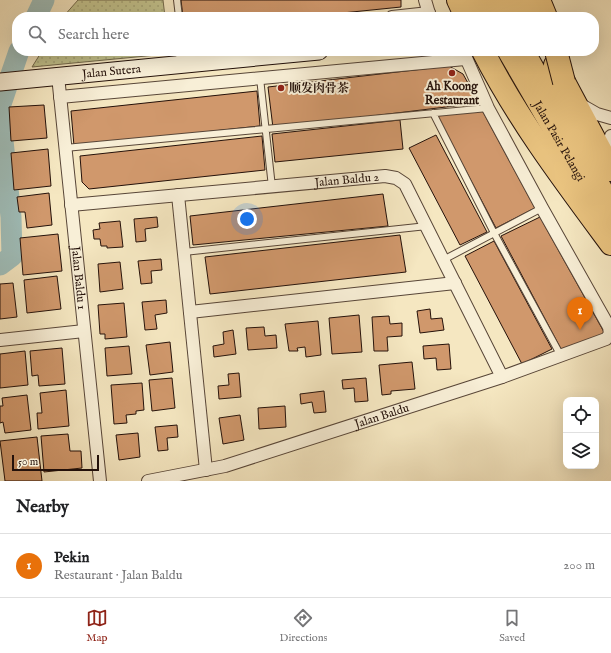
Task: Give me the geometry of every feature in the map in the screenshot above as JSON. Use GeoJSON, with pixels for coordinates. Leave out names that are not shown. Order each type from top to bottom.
{"type":"FeatureCollection","features":[{"type":"Feature","properties":{"kind":"highway"},"geometry":{"type":"LineString","coordinates":[[458,0],[464,12]]}},
{"type":"Feature","properties":{"kind":"highway"},"geometry":{"type":"LineString","coordinates":[[497,0],[503,12]]}},
{"type":"Feature","properties":{"kind":"highway"},"geometry":{"type":"LineString","coordinates":[[520,0],[526,12]]}},
{"type":"Feature","properties":{"kind":"highway"},"geometry":{"type":"LineString","coordinates":[[539,0],[544,12]]}},
{"type":"Feature","properties":{"kind":"highway"},"geometry":{"type":"LineString","coordinates":[[472,56],[500,84],[568,186],[611,244]]}},
{"type":"Feature","properties":{"kind":"highway"},"geometry":{"type":"LineString","coordinates":[[527,56],[611,207]]}},
{"type":"Feature","properties":{"kind":"highway"},"geometry":{"type":"LineString","coordinates":[[550,56],[564,82],[610,153]]}},
{"type":"Feature","properties":{"kind":"highway"},"geometry":{"type":"LineString","coordinates":[[556,56],[564,82]]}},
{"type":"Feature","properties":{"kind":"main road"},"geometry":{"type":"LineString","coordinates":[[479,0],[485,12]]}},
{"type":"Feature","properties":{"kind":"main road"},"geometry":{"type":"LineString","coordinates":[[530,0],[536,12]]}},
{"type":"Feature","properties":{"kind":"main road","name":"Jalan Pasir Pelangi"},"geometry":{"type":"LineString","coordinates":[[510,56],[611,230]]}},
{"type":"Feature","properties":{"kind":"main road"},"geometry":{"type":"LineString","coordinates":[[558,56],[583,106],[610,153]]}},
{"type":"Feature","properties":{"kind":"street"},"geometry":{"type":"LineString","coordinates":[[425,0],[429,12]]}},
{"type":"Feature","properties":{"kind":"street"},"geometry":{"type":"LineString","coordinates":[[476,12],[479,0]]}},
{"type":"Feature","properties":{"kind":"street","name":"Jalan Sutera"},"geometry":{"type":"LineString","coordinates":[[0,82],[50,77],[182,58],[268,56]]}},
{"type":"Feature","properties":{"kind":"street"},"geometry":{"type":"LineString","coordinates":[[60,97],[260,78],[452,56]]}},
{"type":"Feature","properties":{"kind":"street"},"geometry":{"type":"LineString","coordinates":[[471,56],[488,108],[609,327],[610,334]]}},
{"type":"Feature","properties":{"kind":"street"},"geometry":{"type":"LineString","coordinates":[[258,57],[260,78]]}},
{"type":"Feature","properties":{"kind":"street","name":"Jalan Baldu 1"},"geometry":{"type":"LineString","coordinates":[[50,77],[60,97],[100,481]]}},
{"type":"Feature","properties":{"kind":"street"},"geometry":{"type":"LineString","coordinates":[[583,106],[598,114],[611,118]]}},
{"type":"Feature","properties":{"kind":"street","name":"Jalan Baldu 2"},"geometry":{"type":"LineString","coordinates":[[71,205],[386,176],[396,178],[405,184],[502,377]]}},
{"type":"Feature","properties":{"kind":"street"},"geometry":{"type":"LineString","coordinates":[[178,195],[206,470]]}},
{"type":"Feature","properties":{"kind":"street"},"geometry":{"type":"LineString","coordinates":[[190,312],[455,283]]}},
{"type":"Feature","properties":{"kind":"street"},"geometry":{"type":"LineString","coordinates":[[0,340],[84,331]]}},
{"type":"Feature","properties":{"kind":"street","name":"Jalan Baldu"},"geometry":{"type":"LineString","coordinates":[[148,481],[225,466],[502,377],[606,339],[610,334]]}},
{"type":"Feature","properties":{"kind":"lane"},"geometry":{"type":"LineString","coordinates":[[177,0],[178,12]]}},
{"type":"Feature","properties":{"kind":"lane"},"geometry":{"type":"LineString","coordinates":[[260,78],[272,186]]}},
{"type":"Feature","properties":{"kind":"lane"},"geometry":{"type":"LineString","coordinates":[[65,148],[488,108]]}},
{"type":"Feature","properties":{"kind":"lane"},"geometry":{"type":"LineString","coordinates":[[433,113],[494,233],[561,356]]}},
{"type":"Feature","properties":{"kind":"lane"},"geometry":{"type":"LineString","coordinates":[[443,260],[542,208]]}},
{"type":"Feature","properties":{"kind":"lane"},"geometry":{"type":"LineString","coordinates":[[184,252],[426,226]]}},
{"type":"Feature","properties":{"kind":"green space"},"geometry":{"type":"Polygon","coordinates":[[[78,0],[163,0],[164,12],[67,12],[78,0]]]}},
{"type":"Feature","properties":{"kind":"green space"},"geometry":{"type":"Polygon","coordinates":[[[39,56],[146,56],[32,67],[39,56]]]}},
{"type":"Feature","properties":{"kind":"building"},"geometry":{"type":"Polygon","coordinates":[[[181,0],[401,0],[401,7],[352,12],[182,12],[181,0]]]}},
{"type":"Feature","properties":{"kind":"building"},"geometry":{"type":"Polygon","coordinates":[[[449,66],[463,74],[479,103],[273,128],[268,87],[449,66]]]}},
{"type":"Feature","properties":{"kind":"building"},"geometry":{"type":"Polygon","coordinates":[[[257,91],[260,126],[74,146],[71,111],[257,91]]]}},
{"type":"Feature","properties":{"kind":"building"},"geometry":{"type":"Polygon","coordinates":[[[44,105],[47,138],[11,141],[9,107],[44,105]]]}},
{"type":"Feature","properties":{"kind":"building"},"geometry":{"type":"Polygon","coordinates":[[[482,110],[535,208],[496,228],[437,116],[482,110]]]}},
{"type":"Feature","properties":{"kind":"building"},"geometry":{"type":"Polygon","coordinates":[[[400,120],[403,149],[275,162],[272,134],[400,120]]]}},
{"type":"Feature","properties":{"kind":"building"},"geometry":{"type":"Polygon","coordinates":[[[436,135],[487,232],[460,245],[409,148],[436,135]]]}},
{"type":"Feature","properties":{"kind":"building"},"geometry":{"type":"Polygon","coordinates":[[[262,136],[265,170],[89,189],[82,182],[80,156],[262,136]]]}},
{"type":"Feature","properties":{"kind":"building"},"geometry":{"type":"Polygon","coordinates":[[[48,149],[51,186],[14,190],[11,153],[48,149]]]}},
{"type":"Feature","properties":{"kind":"building"},"geometry":{"type":"Polygon","coordinates":[[[49,193],[52,225],[27,228],[25,212],[19,212],[17,197],[49,193]]]}},
{"type":"Feature","properties":{"kind":"building"},"geometry":{"type":"Polygon","coordinates":[[[383,194],[388,226],[193,245],[190,216],[383,194]]]}},
{"type":"Feature","properties":{"kind":"building"},"geometry":{"type":"Polygon","coordinates":[[[157,217],[158,227],[145,229],[146,241],[136,242],[134,219],[157,217]]]}},
{"type":"Feature","properties":{"kind":"building"},"geometry":{"type":"Polygon","coordinates":[[[540,217],[604,332],[599,340],[562,351],[501,236],[540,217]]]}},
{"type":"Feature","properties":{"kind":"building"},"geometry":{"type":"Polygon","coordinates":[[[120,221],[123,247],[107,248],[107,246],[101,246],[100,239],[94,239],[93,230],[100,229],[99,223],[120,221]]]}},
{"type":"Feature","properties":{"kind":"building"},"geometry":{"type":"Polygon","coordinates":[[[58,234],[62,271],[23,275],[20,238],[58,234]]]}},
{"type":"Feature","properties":{"kind":"building"},"geometry":{"type":"Polygon","coordinates":[[[400,235],[406,272],[210,294],[205,257],[400,235]]]}},
{"type":"Feature","properties":{"kind":"building"},"geometry":{"type":"Polygon","coordinates":[[[494,241],[552,349],[522,364],[465,256],[494,241]]]}},
{"type":"Feature","properties":{"kind":"building"},"geometry":{"type":"Polygon","coordinates":[[[161,259],[162,270],[151,271],[152,283],[141,284],[138,261],[161,259]]]}},
{"type":"Feature","properties":{"kind":"building"},"geometry":{"type":"Polygon","coordinates":[[[120,262],[123,289],[100,292],[98,264],[120,262]]]}},
{"type":"Feature","properties":{"kind":"building"},"geometry":{"type":"Polygon","coordinates":[[[57,276],[61,309],[27,313],[24,280],[57,276]]]}},
{"type":"Feature","properties":{"kind":"building"},"geometry":{"type":"Polygon","coordinates":[[[13,283],[17,317],[0,319],[0,284],[13,283]]]}},
{"type":"Feature","properties":{"kind":"building"},"geometry":{"type":"Polygon","coordinates":[[[166,300],[167,313],[155,315],[157,329],[145,330],[142,302],[166,300]]]}},
{"type":"Feature","properties":{"kind":"building"},"geometry":{"type":"Polygon","coordinates":[[[124,303],[127,337],[105,339],[105,334],[100,334],[98,305],[124,303]]]}},
{"type":"Feature","properties":{"kind":"building"},"geometry":{"type":"Polygon","coordinates":[[[430,309],[431,319],[442,318],[444,330],[420,333],[417,311],[430,309]]]}},
{"type":"Feature","properties":{"kind":"building"},"geometry":{"type":"Polygon","coordinates":[[[359,315],[362,352],[332,354],[329,318],[359,315]]]}},
{"type":"Feature","properties":{"kind":"building"},"geometry":{"type":"Polygon","coordinates":[[[389,316],[390,324],[402,323],[402,336],[387,337],[388,351],[374,351],[372,317],[389,316]]]}},
{"type":"Feature","properties":{"kind":"building"},"geometry":{"type":"Polygon","coordinates":[[[318,321],[321,355],[306,357],[305,347],[297,348],[298,351],[289,351],[285,324],[318,321]]]}},
{"type":"Feature","properties":{"kind":"building"},"geometry":{"type":"Polygon","coordinates":[[[264,327],[265,336],[276,335],[277,348],[248,350],[246,328],[264,327]]]}},
{"type":"Feature","properties":{"kind":"building"},"geometry":{"type":"Polygon","coordinates":[[[233,330],[236,354],[214,357],[213,346],[224,344],[223,332],[233,330]]]}},
{"type":"Feature","properties":{"kind":"building"},"geometry":{"type":"Polygon","coordinates":[[[170,342],[173,372],[150,375],[146,345],[170,342]]]}},
{"type":"Feature","properties":{"kind":"building"},"geometry":{"type":"Polygon","coordinates":[[[449,344],[451,369],[437,370],[436,358],[424,359],[423,346],[449,344]]]}},
{"type":"Feature","properties":{"kind":"building"},"geometry":{"type":"Polygon","coordinates":[[[129,346],[132,374],[107,376],[105,348],[129,346]]]}},
{"type":"Feature","properties":{"kind":"building"},"geometry":{"type":"Polygon","coordinates":[[[62,348],[65,384],[39,386],[38,375],[32,376],[30,351],[62,348]]]}},
{"type":"Feature","properties":{"kind":"building"},"geometry":{"type":"Polygon","coordinates":[[[25,351],[28,385],[0,388],[0,354],[25,351]]]}},
{"type":"Feature","properties":{"kind":"building"},"geometry":{"type":"Polygon","coordinates":[[[412,362],[415,389],[391,391],[391,394],[382,395],[379,365],[412,362]]]}},
{"type":"Feature","properties":{"kind":"building"},"geometry":{"type":"Polygon","coordinates":[[[239,373],[241,397],[219,399],[218,386],[229,385],[228,374],[239,373]]]}},
{"type":"Feature","properties":{"kind":"building"},"geometry":{"type":"Polygon","coordinates":[[[172,378],[175,408],[152,411],[149,380],[172,378]]]}},
{"type":"Feature","properties":{"kind":"building"},"geometry":{"type":"Polygon","coordinates":[[[366,378],[368,401],[355,402],[354,388],[343,389],[342,380],[366,378]]]}},
{"type":"Feature","properties":{"kind":"building"},"geometry":{"type":"Polygon","coordinates":[[[142,383],[144,410],[136,411],[136,414],[126,415],[127,423],[114,424],[111,385],[142,383]]]}},
{"type":"Feature","properties":{"kind":"building"},"geometry":{"type":"Polygon","coordinates":[[[66,390],[69,426],[38,429],[37,413],[42,413],[40,393],[66,390]]]}},
{"type":"Feature","properties":{"kind":"building"},"geometry":{"type":"Polygon","coordinates":[[[324,391],[326,412],[314,413],[312,402],[301,404],[300,394],[324,391]]]}},
{"type":"Feature","properties":{"kind":"building"},"geometry":{"type":"Polygon","coordinates":[[[27,395],[31,430],[5,433],[3,422],[0,423],[0,406],[3,406],[2,398],[27,395]]]}},
{"type":"Feature","properties":{"kind":"building"},"geometry":{"type":"Polygon","coordinates":[[[285,406],[286,427],[259,429],[258,408],[285,406]]]}},
{"type":"Feature","properties":{"kind":"building"},"geometry":{"type":"Polygon","coordinates":[[[240,415],[244,440],[223,444],[219,418],[240,415]]]}},
{"type":"Feature","properties":{"kind":"building"},"geometry":{"type":"Polygon","coordinates":[[[177,425],[178,437],[167,438],[168,450],[158,451],[155,427],[177,425]]]}},
{"type":"Feature","properties":{"kind":"building"},"geometry":{"type":"Polygon","coordinates":[[[138,433],[140,457],[119,460],[116,435],[138,433]]]}},
{"type":"Feature","properties":{"kind":"building"},"geometry":{"type":"Polygon","coordinates":[[[68,434],[70,451],[81,451],[82,468],[44,472],[41,436],[68,434]]]}},
{"type":"Feature","properties":{"kind":"building"},"geometry":{"type":"Polygon","coordinates":[[[37,437],[42,481],[5,481],[0,441],[37,437]]]}},
{"type":"Feature","properties":{"kind":"waterway"},"geometry":{"type":"LineString","coordinates":[[38,12],[44,0]]}},
{"type":"Feature","properties":{"kind":"waterway"},"geometry":{"type":"LineString","coordinates":[[0,107],[17,56]]}},
{"type":"Feature","properties":{"kind":"waterway"},"geometry":{"type":"LineString","coordinates":[[0,112],[11,217],[12,256],[0,265]]}},
{"type":"Feature","properties":{"kind":"place","name":"Ah Koong Restaurant"},"geometry":{"type":"Point","coordinates":[452,73]}},
{"type":"Feature","properties":{"kind":"place","name":"顺发肉骨茶"},"geometry":{"type":"Point","coordinates":[281,88]}},
{"type":"Feature","properties":{"kind":"place","name":"Pekin"},"geometry":{"type":"Point","coordinates":[580,330]}}]}
